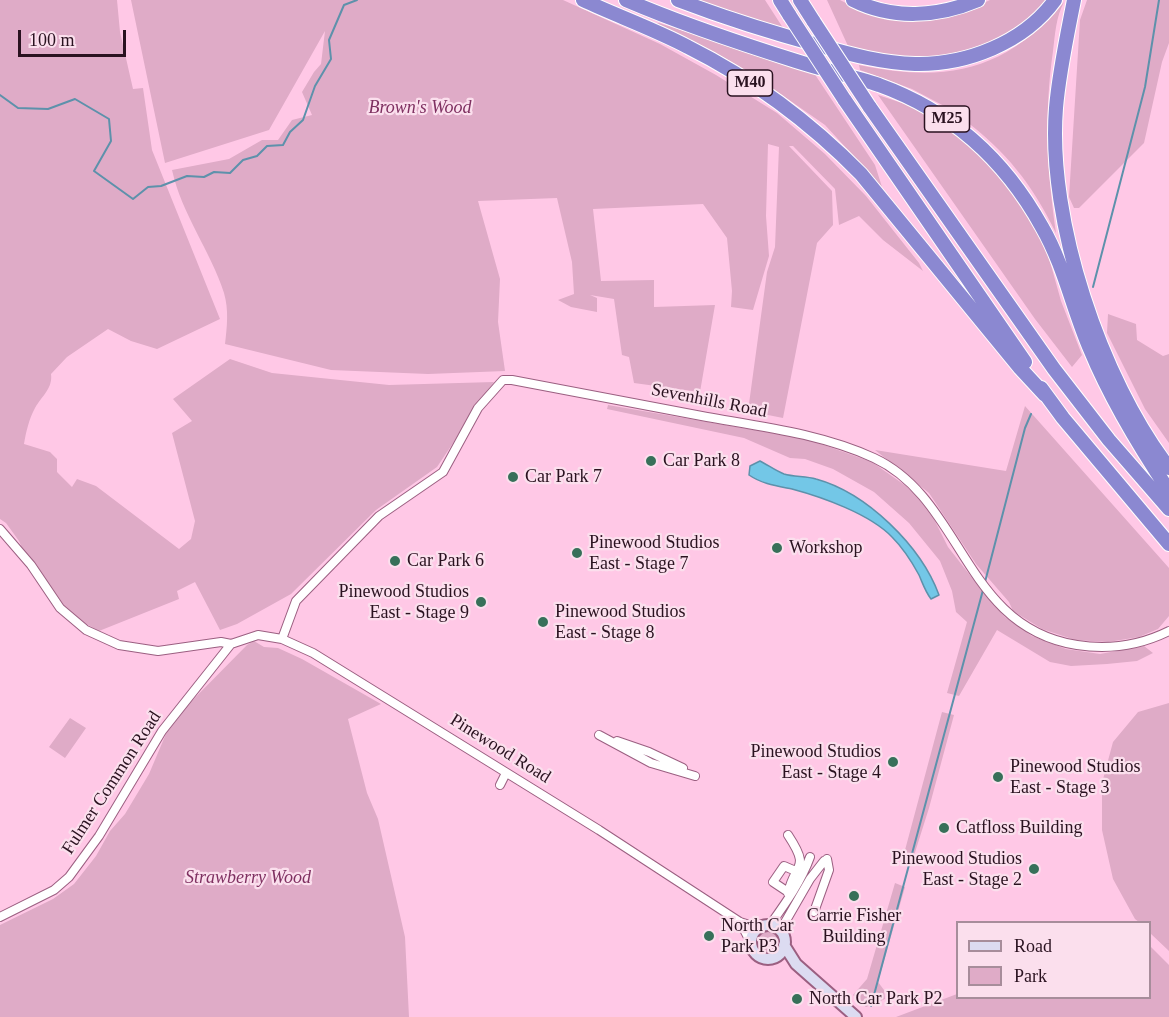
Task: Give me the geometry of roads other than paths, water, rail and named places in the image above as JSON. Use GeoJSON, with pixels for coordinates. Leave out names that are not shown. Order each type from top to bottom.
{"type":"FeatureCollection","features":[{"type":"Feature","properties":{"kind":"highway","name":"M40"},"geometry":{"type":"LineString","coordinates":[[583,0],[687,46],[749,81],[805,122],[861,174],[1020,368],[1045,395]]}},
{"type":"Feature","properties":{"kind":"highway","name":"M25"},"geometry":{"type":"LineString","coordinates":[[626,0],[702,30],[780,56],[871,82],[903,95],[951,122],[979,144],[1010,176],[1044,229],[1103,378],[1118,409],[1162,469],[1169,491]]}},
{"type":"Feature","properties":{"kind":"highway"},"geometry":{"type":"LineString","coordinates":[[678,0],[777,34],[841,52],[899,63],[925,64],[967,57],[1005,42],[1034,22],[1054,0]]}},
{"type":"Feature","properties":{"kind":"highway"},"geometry":{"type":"LineString","coordinates":[[780,0],[844,99],[1015,346],[1045,395],[1137,509],[1169,544]]}},
{"type":"Feature","properties":{"kind":"highway"},"geometry":{"type":"LineString","coordinates":[[800,0],[869,106],[1054,369],[1109,440],[1169,509]]}},
{"type":"Feature","properties":{"kind":"highway"},"geometry":{"type":"LineString","coordinates":[[853,0],[876,9],[913,14],[940,12],[978,0]]}},
{"type":"Feature","properties":{"kind":"highway","name":"M25"},"geometry":{"type":"LineString","coordinates":[[1074,0],[1056,110],[1057,171],[1063,224],[1083,294],[1104,352],[1154,449],[1169,485]]}},
{"type":"Feature","properties":{"kind":"street","name":"Sevenhills Road"},"geometry":{"type":"LineString","coordinates":[[282,639],[296,602],[379,516],[443,472],[478,408],[503,380],[789,431],[844,445],[877,460],[911,484],[926,500],[984,587],[1016,621],[1056,642],[1101,649],[1151,640],[1169,631]]}},
{"type":"Feature","properties":{"kind":"street","name":"Pinewood Road"},"geometry":{"type":"LineString","coordinates":[[0,529],[31,565],[60,608],[86,630],[119,645],[158,651],[221,642],[231,644],[258,635],[282,639],[313,653],[443,732],[740,922],[764,927]]}},
{"type":"Feature","properties":{"kind":"street","name":"Fulmer Common Road"},"geometry":{"type":"LineString","coordinates":[[0,917],[54,890],[69,877],[99,836],[162,731],[231,644]]}},
{"type":"Feature","properties":{"kind":"street"},"geometry":{"type":"LineString","coordinates":[[599,735],[649,752],[695,776],[646,760],[599,735]]}},
{"type":"Feature","properties":{"kind":"street"},"geometry":{"type":"LineString","coordinates":[[500,785],[506,773]]}},
{"type":"Feature","properties":{"kind":"street"},"geometry":{"type":"LineString","coordinates":[[787,901],[788,892],[800,867],[799,854],[788,835]]}},
{"type":"Feature","properties":{"kind":"street"},"geometry":{"type":"LineString","coordinates":[[796,964],[759,957],[751,943],[753,934],[764,927],[787,901],[810,857]]}},
{"type":"Feature","properties":{"kind":"street"},"geometry":{"type":"LineString","coordinates":[[814,912],[829,870],[825,860],[810,879],[780,931],[784,945],[796,964],[856,1017]]}},
{"type":"Feature","properties":{"kind":"street"},"geometry":{"type":"LineString","coordinates":[[788,892],[773,882],[784,866],[798,872]]}},
{"type":"Feature","properties":{"kind":"street","name":"Pinewood Road"},"geometry":{"type":"LineString","coordinates":[[740,922],[751,943]]}},
{"type":"Feature","properties":{"kind":"street"},"geometry":{"type":"LineString","coordinates":[[764,927],[780,931]]}},
{"type":"Feature","properties":{"kind":"street"},"geometry":{"type":"LineString","coordinates":[[773,958],[780,953],[784,945]]}},
{"type":"Feature","properties":{"kind":"water"},"geometry":{"type":"Polygon","coordinates":[[[760,461],[784,474],[812,478],[835,486],[873,509],[906,540],[931,577],[939,595],[931,599],[907,555],[883,529],[859,514],[831,502],[759,481],[749,475],[750,466],[760,461]]]}},
{"type":"Feature","properties":{"kind":"waterway"},"geometry":{"type":"LineString","coordinates":[[0,95],[18,108],[48,109],[75,99],[109,119],[111,141],[94,171],[133,199],[148,187],[161,186],[187,176],[204,177],[214,172],[230,173],[243,160],[257,156],[267,146],[283,145],[290,132],[303,120],[315,86],[331,59],[329,40],[344,5],[357,0]]}},
{"type":"Feature","properties":{"kind":"waterway"},"geometry":{"type":"LineString","coordinates":[[1093,287],[1145,87],[1159,0]]}},
{"type":"Feature","properties":{"kind":"waterway"},"geometry":{"type":"LineString","coordinates":[[985,582],[1025,428],[1031,414]]}},
{"type":"Feature","properties":{"kind":"waterway"},"geometry":{"type":"LineString","coordinates":[[871,1006],[983,590]]}},
{"type":"Feature","properties":{"kind":"place","name":"Car Park 8"},"geometry":{"type":"Point","coordinates":[651,461]}},
{"type":"Feature","properties":{"kind":"place","name":"Car Park 7"},"geometry":{"type":"Point","coordinates":[513,477]}},
{"type":"Feature","properties":{"kind":"place","name":"Workshop"},"geometry":{"type":"Point","coordinates":[777,548]}},
{"type":"Feature","properties":{"kind":"place","name":"Pinewood Studios East - Stage 7"},"geometry":{"type":"Point","coordinates":[577,553]}},
{"type":"Feature","properties":{"kind":"place","name":"Car Park 6"},"geometry":{"type":"Point","coordinates":[395,561]}},
{"type":"Feature","properties":{"kind":"place","name":"Pinewood Studios East - Stage 9"},"geometry":{"type":"Point","coordinates":[481,602]}},
{"type":"Feature","properties":{"kind":"place","name":"Pinewood Studios East - Stage 8"},"geometry":{"type":"Point","coordinates":[543,622]}},
{"type":"Feature","properties":{"kind":"place","name":"Pinewood Studios East - Stage 4"},"geometry":{"type":"Point","coordinates":[893,762]}},
{"type":"Feature","properties":{"kind":"place","name":"Pinewood Studios East - Stage 3"},"geometry":{"type":"Point","coordinates":[998,777]}},
{"type":"Feature","properties":{"kind":"place","name":"Catfloss Building"},"geometry":{"type":"Point","coordinates":[944,828]}},
{"type":"Feature","properties":{"kind":"place","name":"Pinewood Studios East - Stage 2"},"geometry":{"type":"Point","coordinates":[1034,869]}},
{"type":"Feature","properties":{"kind":"place","name":"Carrie Fisher Building"},"geometry":{"type":"Point","coordinates":[854,896]}},
{"type":"Feature","properties":{"kind":"place","name":"North Car Park P3"},"geometry":{"type":"Point","coordinates":[709,936]}},
{"type":"Feature","properties":{"kind":"place","name":"North Car Park P2"},"geometry":{"type":"Point","coordinates":[797,999]}},
{"type":"Feature","properties":{"kind":"park label","name":"Brown's Wood"},"geometry":{"type":"Point","coordinates":[420,108]}},
{"type":"Feature","properties":{"kind":"park label","name":"Strawberry Wood"},"geometry":{"type":"Point","coordinates":[248,878]}}]}
